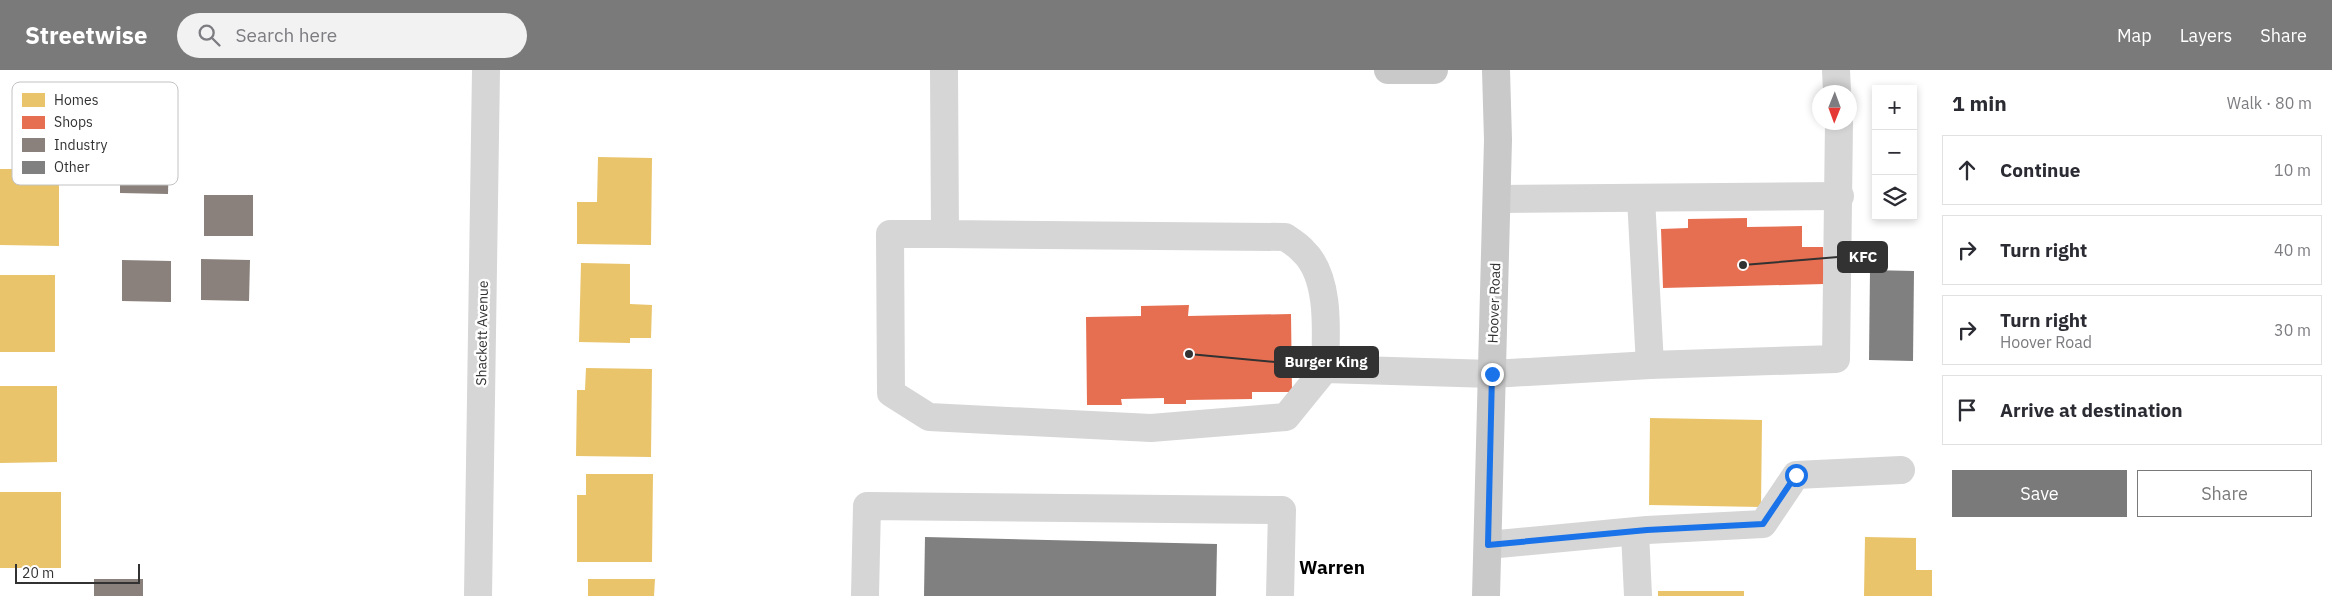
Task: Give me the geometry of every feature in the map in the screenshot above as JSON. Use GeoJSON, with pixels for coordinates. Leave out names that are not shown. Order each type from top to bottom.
{"type":"FeatureCollection","features":[{"type":"Feature","properties":{"kind":"main road"},"geometry":{"type":"LineString","coordinates":[[1388,70],[1434,70]]}},
{"type":"Feature","properties":{"kind":"main road","name":"Hoover Road"},"geometry":{"type":"LineString","coordinates":[[1486,596],[1497,199],[1496,70]]}},
{"type":"Feature","properties":{"kind":"street","name":"Shackett Avenue"},"geometry":{"type":"LineString","coordinates":[[478,596],[486,70]]}},
{"type":"Feature","properties":{"kind":"street"},"geometry":{"type":"LineString","coordinates":[[944,70],[945,234]]}},
{"type":"Feature","properties":{"kind":"street"},"geometry":{"type":"LineString","coordinates":[[1836,70],[1837,85]]}},
{"type":"Feature","properties":{"kind":"street"},"geometry":{"type":"LineString","coordinates":[[1325,369],[1492,374],[1650,365],[1836,359],[1840,196],[1839,130]]}},
{"type":"Feature","properties":{"kind":"street"},"geometry":{"type":"LineString","coordinates":[[1497,199],[1840,196]]}},
{"type":"Feature","properties":{"kind":"street"},"geometry":{"type":"LineString","coordinates":[[1641,198],[1650,365]]}},
{"type":"Feature","properties":{"kind":"street"},"geometry":{"type":"LineString","coordinates":[[890,234],[945,234],[1285,237],[1305,252],[1321,280],[1326,326],[1325,369],[1286,416],[1151,428],[929,416],[891,393],[890,234]]}},
{"type":"Feature","properties":{"kind":"street"},"geometry":{"type":"LineString","coordinates":[[1488,545],[1635,532],[1763,524],[1796,475],[1901,470]]}},
{"type":"Feature","properties":{"kind":"street"},"geometry":{"type":"LineString","coordinates":[[865,596],[867,506],[1282,510],[1280,596]]}},
{"type":"Feature","properties":{"kind":"street"},"geometry":{"type":"LineString","coordinates":[[1635,532],[1638,596]]}},
{"type":"Feature","properties":{"kind":"building: Homes"},"geometry":{"type":"Polygon","coordinates":[[[598,157],[652,158],[651,245],[577,244],[577,202],[597,202],[598,157]]]}},
{"type":"Feature","properties":{"kind":"building: Homes"},"geometry":{"type":"Polygon","coordinates":[[[0,169],[12,169],[12,185],[59,185],[59,246],[0,245],[0,169]]]}},
{"type":"Feature","properties":{"kind":"building: Homes"},"geometry":{"type":"Polygon","coordinates":[[[581,263],[630,264],[630,304],[652,305],[651,338],[630,338],[630,343],[579,342],[581,263]]]}},
{"type":"Feature","properties":{"kind":"building: Homes"},"geometry":{"type":"Polygon","coordinates":[[[0,275],[55,275],[55,352],[0,352],[0,275]]]}},
{"type":"Feature","properties":{"kind":"building: Homes"},"geometry":{"type":"Polygon","coordinates":[[[586,368],[652,369],[651,457],[576,456],[577,390],[585,390],[586,368]]]}},
{"type":"Feature","properties":{"kind":"building: Homes"},"geometry":{"type":"Polygon","coordinates":[[[0,386],[57,386],[57,462],[0,463],[0,386]]]}},
{"type":"Feature","properties":{"kind":"building: Homes"},"geometry":{"type":"Polygon","coordinates":[[[1650,418],[1762,420],[1761,507],[1649,505],[1650,418]]]}},
{"type":"Feature","properties":{"kind":"building: Homes"},"geometry":{"type":"Polygon","coordinates":[[[586,474],[653,474],[652,562],[577,562],[577,495],[586,495],[586,474]]]}},
{"type":"Feature","properties":{"kind":"building: Homes"},"geometry":{"type":"Polygon","coordinates":[[[0,492],[61,492],[61,568],[0,568],[0,492]]]}},
{"type":"Feature","properties":{"kind":"building: Homes"},"geometry":{"type":"Polygon","coordinates":[[[1865,537],[1916,538],[1916,570],[1932,570],[1932,596],[1864,596],[1865,537]]]}},
{"type":"Feature","properties":{"kind":"building: Homes"},"geometry":{"type":"Polygon","coordinates":[[[588,579],[655,579],[654,596],[588,596],[588,579]]]}},
{"type":"Feature","properties":{"kind":"building: Homes"},"geometry":{"type":"Polygon","coordinates":[[[1658,591],[1744,591],[1744,596],[1658,596],[1658,591]]]}},
{"type":"Feature","properties":{"kind":"building: Shops"},"geometry":{"type":"Polygon","coordinates":[[[1747,218],[1747,227],[1802,226],[1802,247],[1823,247],[1824,284],[1663,288],[1661,229],[1688,228],[1688,219],[1747,218]]]}},
{"type":"Feature","properties":{"kind":"building: Shops"},"geometry":{"type":"Polygon","coordinates":[[[1189,305],[1188,316],[1291,314],[1292,392],[1252,392],[1252,399],[1186,400],[1186,404],[1164,404],[1164,398],[1121,399],[1122,405],[1087,405],[1086,317],[1141,316],[1141,306],[1189,305]]]}},
{"type":"Feature","properties":{"kind":"building: Industry"},"geometry":{"type":"Polygon","coordinates":[[[120,185],[168,185],[168,194],[120,193],[120,185]]]}},
{"type":"Feature","properties":{"kind":"building: Industry"},"geometry":{"type":"Polygon","coordinates":[[[204,195],[253,195],[253,236],[204,236],[204,195]]]}},
{"type":"Feature","properties":{"kind":"building: Industry"},"geometry":{"type":"Polygon","coordinates":[[[201,259],[250,260],[249,301],[201,300],[201,259]]]}},
{"type":"Feature","properties":{"kind":"building: Industry"},"geometry":{"type":"Polygon","coordinates":[[[122,260],[171,261],[171,302],[122,301],[122,260]]]}},
{"type":"Feature","properties":{"kind":"building: Industry"},"geometry":{"type":"Polygon","coordinates":[[[94,579],[143,579],[143,596],[94,596],[94,579]]]}},
{"type":"Feature","properties":{"kind":"building: Other"},"geometry":{"type":"Polygon","coordinates":[[[1870,270],[1914,271],[1913,361],[1869,360],[1870,270]]]}},
{"type":"Feature","properties":{"kind":"building: Other"},"geometry":{"type":"Polygon","coordinates":[[[925,537],[1217,544],[1216,596],[924,596],[925,537]]]}},
{"type":"Feature","properties":{"kind":"place","name":"KFC"},"geometry":{"type":"Point","coordinates":[1743,265]}},
{"type":"Feature","properties":{"kind":"place","name":"Burger King"},"geometry":{"type":"Point","coordinates":[1189,354]}},
{"type":"Feature","properties":{"kind":"district","name":"Warren"},"geometry":{"type":"Point","coordinates":[1332,567]}},
{"type":"Feature","properties":{"kind":"route"},"geometry":{"type":"LineString","coordinates":[[1492,374],[1488,545],[1647,530],[1763,524],[1796,475]]}}]}
